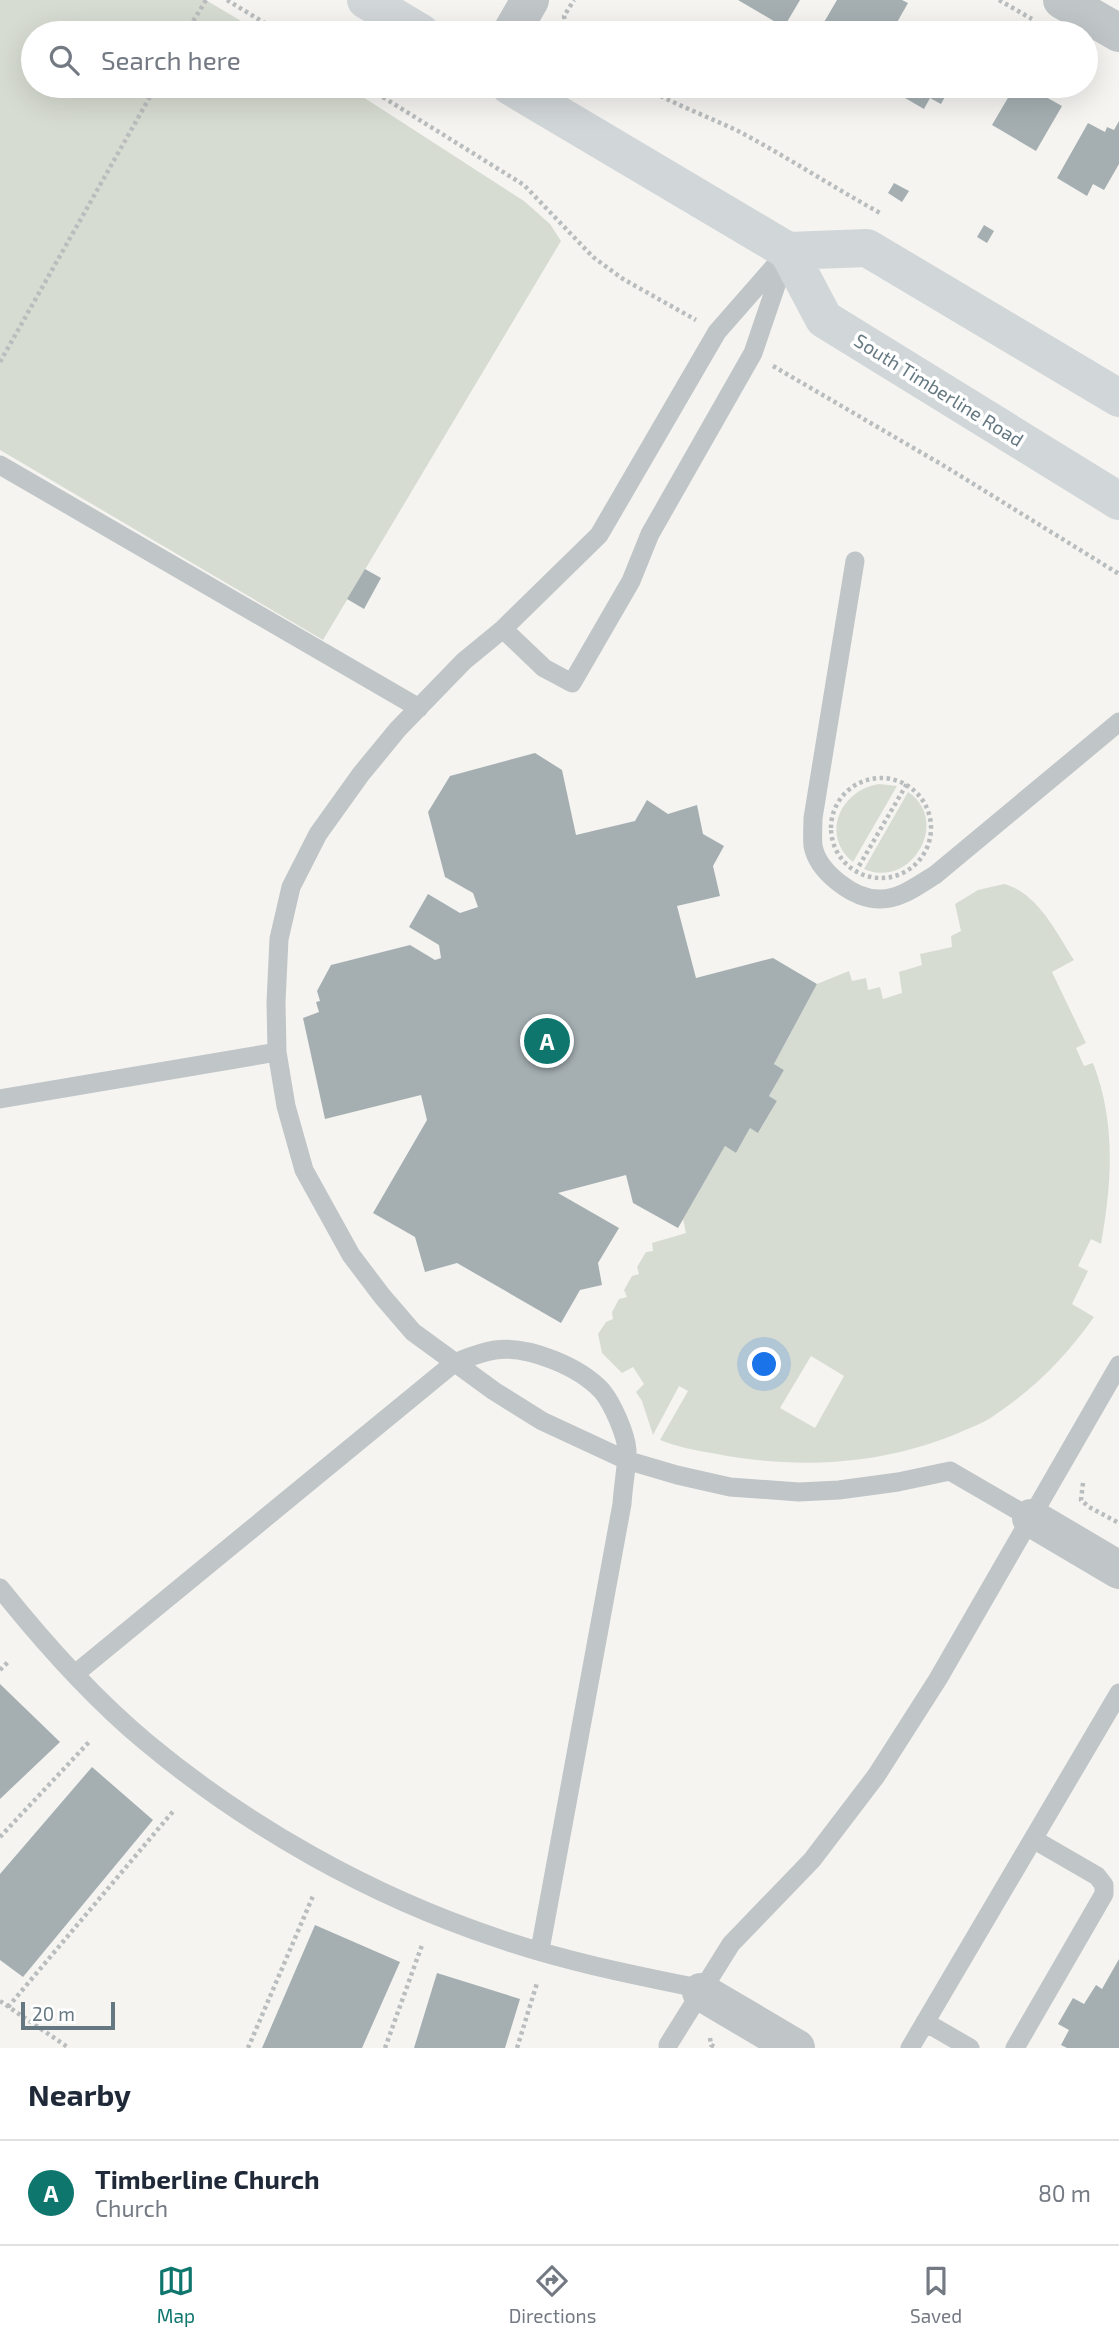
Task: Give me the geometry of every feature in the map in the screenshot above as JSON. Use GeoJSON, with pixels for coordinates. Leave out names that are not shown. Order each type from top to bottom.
{"type":"FeatureCollection","features":[{"type":"Feature","properties":{"kind":"main road"},"geometry":{"type":"LineString","coordinates":[[366,0],[401,21]]}},
{"type":"Feature","properties":{"kind":"main road"},"geometry":{"type":"LineString","coordinates":[[530,98],[788,251],[867,248],[1119,398]]}},
{"type":"Feature","properties":{"kind":"main road","name":"South Timberline Road"},"geometry":{"type":"LineString","coordinates":[[788,251],[824,319],[1119,502]]}},
{"type":"Feature","properties":{"kind":"street"},"geometry":{"type":"LineString","coordinates":[[518,21],[530,0]]}},
{"type":"Feature","properties":{"kind":"street"},"geometry":{"type":"LineString","coordinates":[[1048,10],[1082,21]]}},
{"type":"Feature","properties":{"kind":"street"},"geometry":{"type":"LineString","coordinates":[[1098,26],[1119,33]]}},
{"type":"Feature","properties":{"kind":"street"},"geometry":{"type":"LineString","coordinates":[[1031,1518],[1119,1570]]}},
{"type":"Feature","properties":{"kind":"street"},"geometry":{"type":"LineString","coordinates":[[702,1991],[796,2048]]}},
{"type":"Feature","properties":{"kind":"lane"},"geometry":{"type":"LineString","coordinates":[[503,629],[544,668],[572,683],[631,581],[650,534],[753,353],[788,251]]}},
{"type":"Feature","properties":{"kind":"lane"},"geometry":{"type":"LineString","coordinates":[[788,251],[717,332],[600,535],[503,629],[464,661],[398,729],[361,774],[318,834],[291,887],[279,939],[277,1052],[286,1106],[304,1170],[351,1255],[382,1296],[413,1332],[454,1363],[542,1421],[625,1460],[730,1487],[799,1492],[839,1490],[950,1471],[1031,1518]]}},
{"type":"Feature","properties":{"kind":"lane"},"geometry":{"type":"LineString","coordinates":[[0,465],[419,708]]}},
{"type":"Feature","properties":{"kind":"lane"},"geometry":{"type":"LineString","coordinates":[[855,561],[813,818],[813,845],[819,862],[846,888],[880,900],[912,890],[935,875],[1119,722]]}},
{"type":"Feature","properties":{"kind":"lane"},"geometry":{"type":"LineString","coordinates":[[0,1098],[277,1052]]}},
{"type":"Feature","properties":{"kind":"lane"},"geometry":{"type":"LineString","coordinates":[[75,1674],[454,1363],[496,1349],[526,1350],[553,1360],[585,1377],[602,1392],[616,1417],[627,1449],[622,1504],[540,1950]]}},
{"type":"Feature","properties":{"kind":"lane"},"geometry":{"type":"LineString","coordinates":[[668,2045],[731,1944],[812,1860],[877,1776],[938,1679],[1119,1365]]}},
{"type":"Feature","properties":{"kind":"lane"},"geometry":{"type":"LineString","coordinates":[[0,1588],[75,1674],[145,1741],[246,1816],[376,1890],[497,1938],[702,1991]]}},
{"type":"Feature","properties":{"kind":"lane"},"geometry":{"type":"LineString","coordinates":[[910,2048],[1119,1693]]}},
{"type":"Feature","properties":{"kind":"lane"},"geometry":{"type":"LineString","coordinates":[[1015,2048],[1104,1894],[1104,1885],[1097,1876],[1033,1839]]}},
{"type":"Feature","properties":{"kind":"lane"},"geometry":{"type":"LineString","coordinates":[[925,2022],[970,2048]]}},
{"type":"Feature","properties":{"kind":"path"},"geometry":{"type":"LineString","coordinates":[[193,21],[206,0]]}},
{"type":"Feature","properties":{"kind":"path"},"geometry":{"type":"LineString","coordinates":[[228,0],[262,21]]}},
{"type":"Feature","properties":{"kind":"path"},"geometry":{"type":"LineString","coordinates":[[565,21],[564,16],[574,0]]}},
{"type":"Feature","properties":{"kind":"path"},"geometry":{"type":"LineString","coordinates":[[999,0],[1048,10]]}},
{"type":"Feature","properties":{"kind":"path"},"geometry":{"type":"LineString","coordinates":[[0,362],[149,98]]}},
{"type":"Feature","properties":{"kind":"path"},"geometry":{"type":"LineString","coordinates":[[888,779],[907,783],[922,799],[929,815],[931,832],[927,848],[912,867],[895,877],[875,878],[855,873],[842,859],[834,842],[832,822],[839,803],[851,789],[868,780],[888,779]]}},
{"type":"Feature","properties":{"kind":"path"},"geometry":{"type":"LineString","coordinates":[[855,873],[907,783]]}},
{"type":"Feature","properties":{"kind":"path"},"geometry":{"type":"LineString","coordinates":[[1087,1473],[1081,1500],[1119,1523]]}},
{"type":"Feature","properties":{"kind":"path"},"geometry":{"type":"LineString","coordinates":[[0,1670],[9,1661]]}},
{"type":"Feature","properties":{"kind":"path"},"geometry":{"type":"LineString","coordinates":[[0,1837],[89,1742]]}},
{"type":"Feature","properties":{"kind":"path"},"geometry":{"type":"LineString","coordinates":[[8,2007],[175,1809]]}},
{"type":"Feature","properties":{"kind":"path"},"geometry":{"type":"LineString","coordinates":[[248,2048],[313,1896]]}},
{"type":"Feature","properties":{"kind":"path"},"geometry":{"type":"LineString","coordinates":[[385,2048],[422,1945]]}},
{"type":"Feature","properties":{"kind":"path"},"geometry":{"type":"LineString","coordinates":[[517,2048],[537,1983]]}},
{"type":"Feature","properties":{"kind":"path"},"geometry":{"type":"LineString","coordinates":[[0,2001],[69,2048]]}},
{"type":"Feature","properties":{"kind":"shaded area"},"geometry":{"type":"Polygon","coordinates":[[[0,0],[206,0],[241,21],[21,21],[21,98],[365,98],[524,201],[550,224],[561,241],[323,640],[0,450],[0,0]]]}},
{"type":"Feature","properties":{"kind":"shaded area"},"geometry":{"type":"Polygon","coordinates":[[[879,784],[897,786],[853,862],[838,840],[836,827],[839,816],[854,795],[879,784]]]}},
{"type":"Feature","properties":{"kind":"shaded area"},"geometry":{"type":"Polygon","coordinates":[[[908,792],[920,804],[926,819],[926,834],[920,849],[910,861],[897,870],[881,873],[864,869],[908,792]]]}},
{"type":"Feature","properties":{"kind":"shaded area"},"geometry":{"type":"Polygon","coordinates":[[[1004,884],[1027,896],[1045,915],[1074,960],[1052,972],[1086,1043],[1076,1048],[1084,1066],[1093,1063],[1106,1107],[1109,1130],[1108,1198],[1101,1244],[1091,1239],[1078,1266],[1088,1271],[1072,1304],[1094,1317],[1048,1372],[1007,1407],[974,1426],[903,1451],[842,1461],[779,1462],[702,1452],[660,1440],[688,1391],[679,1386],[653,1435],[642,1401],[636,1392],[644,1384],[633,1367],[622,1373],[602,1353],[598,1334],[606,1322],[613,1319],[612,1312],[619,1299],[627,1297],[624,1290],[632,1276],[639,1274],[637,1267],[646,1252],[653,1251],[652,1243],[686,1233],[683,1219],[725,1146],[736,1153],[750,1128],[759,1132],[777,1101],[769,1096],[784,1070],[774,1064],[817,984],[849,971],[852,981],[866,978],[868,990],[880,987],[883,999],[902,993],[899,972],[922,965],[920,954],[952,947],[951,936],[961,931],[955,904],[978,890],[1004,884]],[[811,1356],[780,1408],[815,1428],[844,1376],[811,1356]]]}},
{"type":"Feature","properties":{"kind":"building"},"geometry":{"type":"Polygon","coordinates":[[[738,0],[800,0],[788,21],[774,21],[738,0]]]}},
{"type":"Feature","properties":{"kind":"building"},"geometry":{"type":"Polygon","coordinates":[[[837,0],[902,0],[908,3],[898,21],[825,21],[837,0]]]}},
{"type":"Feature","properties":{"kind":"building"},"geometry":{"type":"Polygon","coordinates":[[[905,98],[930,98],[924,109],[905,98]]]}},
{"type":"Feature","properties":{"kind":"building"},"geometry":{"type":"Polygon","coordinates":[[[930,98],[944,98],[941,104],[930,98]]]}},
{"type":"Feature","properties":{"kind":"building"},"geometry":{"type":"Polygon","coordinates":[[[1008,98],[1048,98],[1062,106],[1036,151],[992,125],[1008,98]]]}},
{"type":"Feature","properties":{"kind":"building"},"geometry":{"type":"Polygon","coordinates":[[[1119,121],[1119,164],[1104,190],[1093,184],[1087,196],[1057,178],[1088,123],[1105,132],[1107,127],[1114,130],[1119,121]]]}},
{"type":"Feature","properties":{"kind":"building"},"geometry":{"type":"Polygon","coordinates":[[[894,183],[909,191],[902,202],[888,193],[894,183]]]}},
{"type":"Feature","properties":{"kind":"building"},"geometry":{"type":"Polygon","coordinates":[[[984,225],[994,231],[987,243],[977,237],[984,225]]]}},
{"type":"Feature","properties":{"kind":"building"},"geometry":{"type":"Polygon","coordinates":[[[365,569],[381,578],[364,609],[347,599],[365,569]]]}},
{"type":"Feature","properties":{"kind":"building"},"geometry":{"type":"Polygon","coordinates":[[[535,753],[562,770],[576,835],[635,821],[647,800],[668,814],[697,805],[703,834],[724,846],[713,866],[720,896],[677,906],[696,978],[773,958],[817,984],[774,1064],[784,1070],[769,1096],[777,1101],[758,1133],[750,1128],[736,1153],[725,1146],[678,1228],[633,1203],[626,1175],[558,1193],[619,1228],[598,1263],[602,1285],[580,1290],[561,1323],[457,1263],[425,1272],[415,1237],[373,1213],[427,1120],[421,1095],[325,1119],[303,1018],[319,1012],[317,991],[331,965],[410,945],[435,960],[441,958],[439,945],[409,927],[428,894],[460,913],[478,907],[473,893],[445,877],[428,812],[450,776],[535,753]]]}},
{"type":"Feature","properties":{"kind":"building"},"geometry":{"type":"Polygon","coordinates":[[[0,1684],[60,1742],[0,1799],[0,1684]]]}},
{"type":"Feature","properties":{"kind":"building"},"geometry":{"type":"Polygon","coordinates":[[[92,1767],[153,1820],[23,1977],[0,1960],[0,1874],[92,1767]]]}},
{"type":"Feature","properties":{"kind":"building"},"geometry":{"type":"Polygon","coordinates":[[[315,1925],[400,1962],[362,2048],[262,2048],[315,1925]]]}},
{"type":"Feature","properties":{"kind":"building"},"geometry":{"type":"Polygon","coordinates":[[[1119,1959],[1119,2048],[1067,2048],[1061,2045],[1069,2030],[1058,2024],[1073,1998],[1084,2004],[1096,1985],[1102,1989],[1119,1959]]]}},
{"type":"Feature","properties":{"kind":"building"},"geometry":{"type":"Polygon","coordinates":[[[437,1973],[520,1999],[505,2048],[414,2048],[437,1973]]]}},
{"type":"Feature","properties":{"kind":"place","name":"Timberline Church"},"geometry":{"type":"Point","coordinates":[547,1041]}}]}
